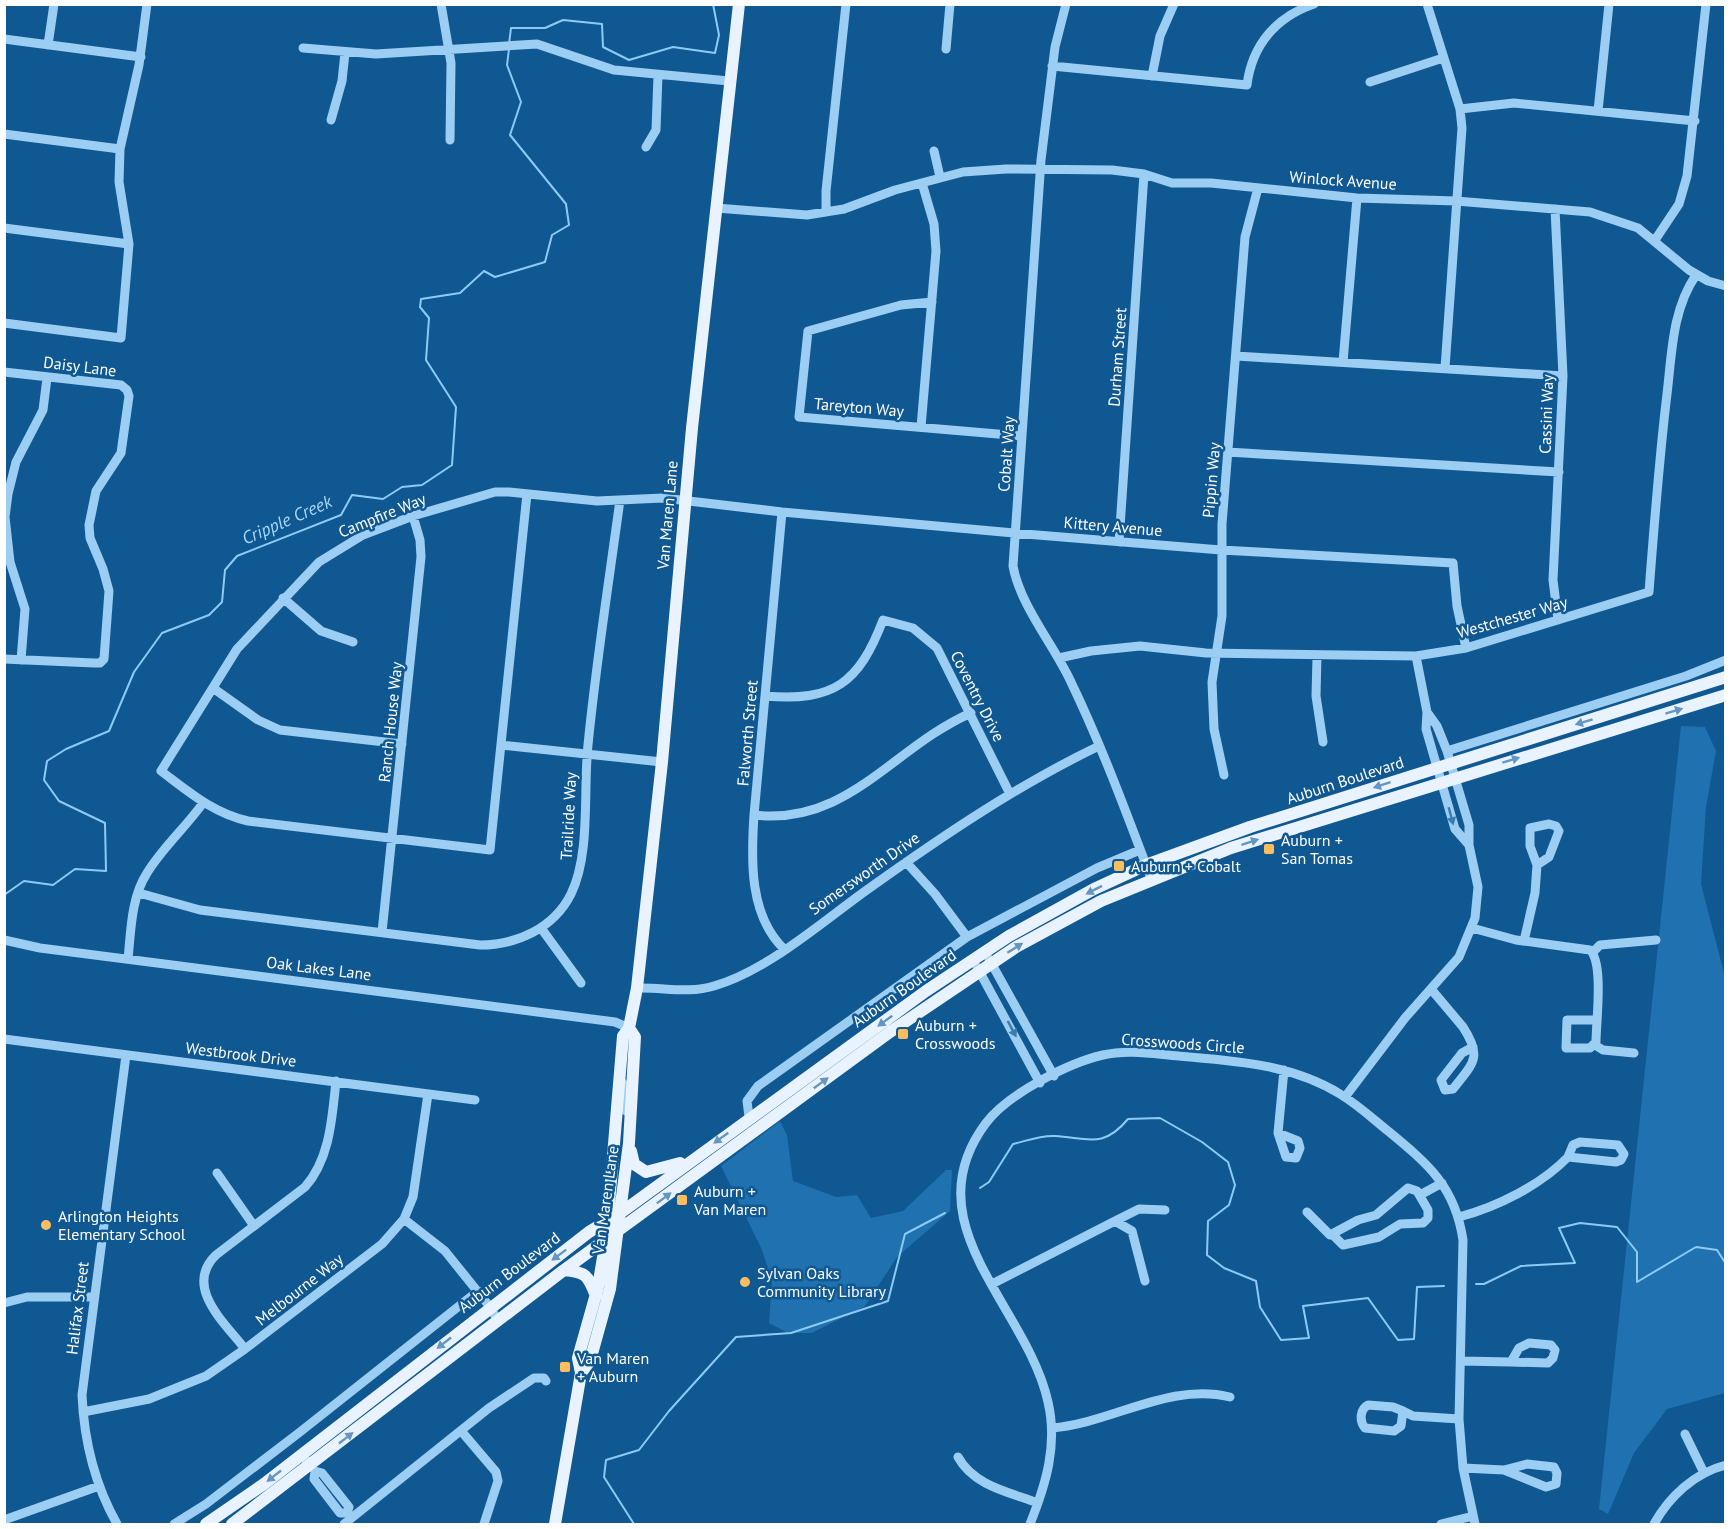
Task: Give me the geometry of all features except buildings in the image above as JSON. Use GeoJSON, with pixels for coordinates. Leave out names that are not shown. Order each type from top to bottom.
{"type":"FeatureCollection","features":[{"type":"Feature","properties":{"kind":"main road","name":"Van Maren Lane"},"geometry":{"type":"LineString","coordinates":[[580,1373],[590,1361],[610,1290],[611,1236],[607,1221],[623,1036],[629,1028],[637,988],[662,762],[685,500],[739,4]]}},
{"type":"Feature","properties":{"kind":"main road","name":"Auburn Boulevard"},"geometry":{"type":"LineString","coordinates":[[232,1524],[313,1469],[564,1270],[890,1032],[976,965],[985,951],[1047,914],[1146,865],[1250,827],[1725,677]]}},
{"type":"Feature","properties":{"kind":"main road","name":"Auburn Boulevard"},"geometry":{"type":"LineString","coordinates":[[206,1524],[302,1455],[490,1307],[749,1117],[976,965],[992,963],[1058,923],[1151,878],[1231,848],[1725,695]]}},
{"type":"Feature","properties":{"kind":"main road","name":"Van Maren Lane"},"geometry":{"type":"LineString","coordinates":[[555,1524],[580,1373],[578,1358],[619,1214],[631,1120],[635,1036],[629,1028]]}},
{"type":"Feature","properties":{"kind":"main road"},"geometry":{"type":"LineString","coordinates":[[629,1143],[634,1164],[646,1172],[692,1159]]}},
{"type":"Feature","properties":{"kind":"main road"},"geometry":{"type":"LineString","coordinates":[[564,1270],[579,1271],[589,1277],[596,1297]]}},
{"type":"Feature","properties":{"kind":"street"},"geometry":{"type":"LineString","coordinates":[[48,45],[54,4]]}},
{"type":"Feature","properties":{"kind":"street"},"geometry":{"type":"LineString","coordinates":[[4,323],[120,338],[129,244],[119,182],[120,149],[141,57],[147,4]]}},
{"type":"Feature","properties":{"kind":"street"},"geometry":{"type":"LineString","coordinates":[[441,4],[450,49],[450,140]]}},
{"type":"Feature","properties":{"kind":"street"},"geometry":{"type":"LineString","coordinates":[[826,212],[826,191],[846,4]]}},
{"type":"Feature","properties":{"kind":"street"},"geometry":{"type":"LineString","coordinates":[[946,49],[950,4]]}},
{"type":"Feature","properties":{"kind":"street","name":"Cobalt Way"},"geometry":{"type":"LineString","coordinates":[[1066,4],[1053,66],[1040,170],[1014,533],[1015,578],[1059,658],[1099,746],[1151,878]]}},
{"type":"Feature","properties":{"kind":"street"},"geometry":{"type":"LineString","coordinates":[[1152,76],[1160,36],[1174,4]]}},
{"type":"Feature","properties":{"kind":"street"},"geometry":{"type":"LineString","coordinates":[[1053,66],[1247,85],[1252,60],[1264,38],[1282,20],[1314,4]]}},
{"type":"Feature","properties":{"kind":"street"},"geometry":{"type":"LineString","coordinates":[[1427,4],[1460,109],[1462,142],[1445,368]]}},
{"type":"Feature","properties":{"kind":"street"},"geometry":{"type":"LineString","coordinates":[[1598,111],[1609,4]]}},
{"type":"Feature","properties":{"kind":"street"},"geometry":{"type":"LineString","coordinates":[[1655,240],[1679,204],[1687,176],[1695,121],[1706,4]]}},
{"type":"Feature","properties":{"kind":"street"},"geometry":{"type":"LineString","coordinates":[[4,39],[141,57]]}},
{"type":"Feature","properties":{"kind":"street"},"geometry":{"type":"LineString","coordinates":[[303,48],[345,53],[519,44],[552,47],[614,70],[729,81]]}},
{"type":"Feature","properties":{"kind":"street"},"geometry":{"type":"LineString","coordinates":[[331,120],[342,81],[345,53]]}},
{"type":"Feature","properties":{"kind":"street"},"geometry":{"type":"LineString","coordinates":[[1370,82],[1443,58]]}},
{"type":"Feature","properties":{"kind":"street"},"geometry":{"type":"LineString","coordinates":[[646,147],[656,130],[658,75]]}},
{"type":"Feature","properties":{"kind":"street"},"geometry":{"type":"LineString","coordinates":[[1460,109],[1491,103],[1526,104],[1695,121]]}},
{"type":"Feature","properties":{"kind":"street"},"geometry":{"type":"LineString","coordinates":[[4,134],[120,149]]}},
{"type":"Feature","properties":{"kind":"street"},"geometry":{"type":"LineString","coordinates":[[934,151],[940,177]]}},
{"type":"Feature","properties":{"kind":"street","name":"Winlock Avenue"},"geometry":{"type":"LineString","coordinates":[[716,208],[782,215],[826,212],[940,177],[983,170],[1085,169],[1144,174],[1172,183],[1211,183],[1357,198],[1456,201],[1555,209],[1606,216],[1638,228],[1696,275],[1725,286]]}},
{"type":"Feature","properties":{"kind":"street","name":"Durham Street"},"geometry":{"type":"LineString","coordinates":[[1119,542],[1144,174]]}},
{"type":"Feature","properties":{"kind":"street"},"geometry":{"type":"LineString","coordinates":[[921,427],[936,237],[922,183]]}},
{"type":"Feature","properties":{"kind":"street","name":"Pippin Way"},"geometry":{"type":"LineString","coordinates":[[1224,776],[1212,706],[1216,653],[1222,616],[1221,550],[1245,237],[1258,188]]}},
{"type":"Feature","properties":{"kind":"street"},"geometry":{"type":"LineString","coordinates":[[1343,362],[1357,198]]}},
{"type":"Feature","properties":{"kind":"street","name":"Cassini Way"},"geometry":{"type":"LineString","coordinates":[[1555,209],[1563,376],[1553,580],[1558,620]]}},
{"type":"Feature","properties":{"kind":"street"},"geometry":{"type":"LineString","coordinates":[[4,228],[129,244]]}},
{"type":"Feature","properties":{"kind":"street","name":"Westchester Way"},"geometry":{"type":"LineString","coordinates":[[1059,658],[1090,651],[1140,646],[1216,653],[1416,656],[1466,648],[1649,592],[1659,458],[1676,323],[1682,299],[1696,275]]}},
{"type":"Feature","properties":{"kind":"street","name":"Tareyton Way"},"geometry":{"type":"LineString","coordinates":[[932,302],[901,305],[808,331],[798,417],[1022,436]]}},
{"type":"Feature","properties":{"kind":"street"},"geometry":{"type":"LineString","coordinates":[[1236,356],[1563,376]]}},
{"type":"Feature","properties":{"kind":"street","name":"Daisy Lane"},"geometry":{"type":"LineString","coordinates":[[4,372],[121,385],[127,390],[129,396],[121,453],[96,491],[89,525],[90,538],[109,591],[104,659],[100,663],[4,659]]}},
{"type":"Feature","properties":{"kind":"street"},"geometry":{"type":"LineString","coordinates":[[21,660],[25,609],[10,562],[5,517],[12,476],[20,454],[39,423],[47,378]]}},
{"type":"Feature","properties":{"kind":"street"},"geometry":{"type":"LineString","coordinates":[[1228,452],[1559,472]]}},
{"type":"Feature","properties":{"kind":"street","name":"Campfire Way"},"geometry":{"type":"LineString","coordinates":[[203,803],[161,771],[245,638],[304,575],[334,551],[363,535],[413,516],[495,492],[597,501],[653,497],[685,500]]}},
{"type":"Feature","properties":{"kind":"street"},"geometry":{"type":"LineString","coordinates":[[128,959],[134,905],[146,874],[203,803],[225,816],[248,821],[490,850],[527,494]]}},
{"type":"Feature","properties":{"kind":"street","name":"Trailride Way"},"geometry":{"type":"LineString","coordinates":[[139,893],[200,910],[494,945],[523,938],[541,928],[552,919],[570,896],[581,865],[587,753],[620,500]]}},
{"type":"Feature","properties":{"kind":"street","name":"Kittery Avenue"},"geometry":{"type":"LineString","coordinates":[[685,500],[782,512],[1119,542],[1453,563],[1457,606],[1466,648]]}},
{"type":"Feature","properties":{"kind":"street","name":"Falworth Street"},"geometry":{"type":"LineString","coordinates":[[782,512],[754,815],[752,864],[765,921],[773,938],[784,949]]}},
{"type":"Feature","properties":{"kind":"street","name":"Ranch House Way"},"geometry":{"type":"LineString","coordinates":[[382,932],[421,557],[420,540],[413,516]]}},
{"type":"Feature","properties":{"kind":"street"},"geometry":{"type":"LineString","coordinates":[[283,598],[321,631],[353,642]]}},
{"type":"Feature","properties":{"kind":"street","name":"Coventry Drive"},"geometry":{"type":"LineString","coordinates":[[765,696],[808,696],[840,685],[865,662],[883,620],[901,623],[928,639],[944,659],[1010,794]]}},
{"type":"Feature","properties":{"kind":"street"},"geometry":{"type":"LineString","coordinates":[[1317,656],[1316,696],[1323,742]]}},
{"type":"Feature","properties":{"kind":"street"},"geometry":{"type":"LineString","coordinates":[[1416,656],[1427,712],[1426,729],[1455,829],[1469,845]]}},
{"type":"Feature","properties":{"kind":"street"},"geometry":{"type":"LineString","coordinates":[[1447,751],[1686,676],[1725,660]]}},
{"type":"Feature","properties":{"kind":"street"},"geometry":{"type":"LineString","coordinates":[[213,688],[258,720],[280,730],[402,744]]}},
{"type":"Feature","properties":{"kind":"street"},"geometry":{"type":"LineString","coordinates":[[1345,1097],[1459,957],[1472,928],[1478,887],[1469,845],[1469,825],[1447,751],[1437,726],[1427,712]]}},
{"type":"Feature","properties":{"kind":"street"},"geometry":{"type":"LineString","coordinates":[[754,815],[794,816],[831,805],[942,728],[970,713]]}},
{"type":"Feature","properties":{"kind":"street"},"geometry":{"type":"LineString","coordinates":[[501,745],[662,762]]}},
{"type":"Feature","properties":{"kind":"street","name":"Somersworth Drive"},"geometry":{"type":"LineString","coordinates":[[637,988],[691,991],[714,986],[749,971],[784,949],[906,862],[1036,777],[1099,746]]}},
{"type":"Feature","properties":{"kind":"street"},"geometry":{"type":"LineString","coordinates":[[1524,941],[1535,893],[1537,865],[1530,846],[1530,828],[1535,825],[1556,826],[1559,831],[1549,857],[1537,865]]}},
{"type":"Feature","properties":{"kind":"street"},"geometry":{"type":"LineString","coordinates":[[749,1117],[747,1101],[758,1086],[967,937],[1077,878],[1140,850]]}},
{"type":"Feature","properties":{"kind":"street"},"geometry":{"type":"LineString","coordinates":[[906,862],[935,894],[967,937]]}},
{"type":"Feature","properties":{"kind":"street"},"geometry":{"type":"LineString","coordinates":[[541,928],[581,983]]}},
{"type":"Feature","properties":{"kind":"street"},"geometry":{"type":"LineString","coordinates":[[1472,928],[1524,941],[1585,947],[1593,952],[1597,961],[1595,1045]]}},
{"type":"Feature","properties":{"kind":"street","name":"Oak Lakes Lane"},"geometry":{"type":"LineString","coordinates":[[4,940],[40,948],[615,1022],[629,1028]]}},
{"type":"Feature","properties":{"kind":"street"},"geometry":{"type":"LineString","coordinates":[[1593,952],[1600,945],[1656,940]]}},
{"type":"Feature","properties":{"kind":"street"},"geometry":{"type":"LineString","coordinates":[[985,951],[1054,1076]]}},
{"type":"Feature","properties":{"kind":"street"},"geometry":{"type":"LineString","coordinates":[[976,965],[1040,1083]]}},
{"type":"Feature","properties":{"kind":"street"},"geometry":{"type":"LineString","coordinates":[[1431,989],[1463,1027],[1473,1047],[1475,1061],[1453,1089],[1444,1090],[1441,1080],[1461,1053],[1473,1047]]}},
{"type":"Feature","properties":{"kind":"street"},"geometry":{"type":"LineString","coordinates":[[1595,1045],[1590,1048],[1566,1048],[1567,1020],[1596,1020]]}},
{"type":"Feature","properties":{"kind":"street","name":"Westbrook Drive"},"geometry":{"type":"LineString","coordinates":[[4,1040],[475,1100]]}},
{"type":"Feature","properties":{"kind":"street"},"geometry":{"type":"LineString","coordinates":[[1595,1045],[1603,1050],[1634,1053]]}},
{"type":"Feature","properties":{"kind":"street","name":"Crosswoods Circle"},"geometry":{"type":"LineString","coordinates":[[1030,1524],[1049,1468],[1052,1428],[1048,1398],[1040,1377],[964,1226],[960,1188],[963,1166],[971,1145],[993,1114],[1010,1100],[1095,1057],[1119,1052],[1240,1062],[1284,1070],[1322,1084],[1345,1097],[1416,1152],[1442,1183],[1459,1217],[1464,1255],[1460,1419],[1463,1468],[1474,1520]]}},
{"type":"Feature","properties":{"kind":"street","name":"Halifax Street"},"geometry":{"type":"LineString","coordinates":[[117,1524],[99,1486],[87,1444],[83,1412],[83,1376],[126,1055]]}},
{"type":"Feature","properties":{"kind":"street"},"geometry":{"type":"LineString","coordinates":[[1278,1133],[1284,1070]]}},
{"type":"Feature","properties":{"kind":"street"},"geometry":{"type":"LineString","coordinates":[[620,1080],[626,1087],[626,1116],[631,1120]]}},
{"type":"Feature","properties":{"kind":"street"},"geometry":{"type":"LineString","coordinates":[[245,1349],[207,1298],[203,1281],[206,1269],[212,1260],[305,1187],[316,1173],[325,1151],[336,1081]]}},
{"type":"Feature","properties":{"kind":"street","name":"Melbourne Way"},"geometry":{"type":"LineString","coordinates":[[83,1412],[149,1398],[206,1376],[245,1349],[382,1244],[404,1219],[415,1190],[428,1094]]}},
{"type":"Feature","properties":{"kind":"street"},"geometry":{"type":"LineString","coordinates":[[1459,1217],[1480,1211],[1526,1188],[1568,1157],[1574,1145],[1580,1142],[1618,1145],[1624,1151],[1623,1158],[1616,1162],[1568,1157]]}},
{"type":"Feature","properties":{"kind":"street"},"geometry":{"type":"LineString","coordinates":[[217,1173],[254,1226]]}},
{"type":"Feature","properties":{"kind":"street"},"geometry":{"type":"LineString","coordinates":[[1420,1195],[1442,1183]]}},
{"type":"Feature","properties":{"kind":"street"},"geometry":{"type":"LineString","coordinates":[[1307,1212],[1343,1245],[1379,1237],[1400,1224],[1422,1223],[1428,1214],[1420,1195],[1415,1189],[1408,1188],[1377,1215],[1358,1220],[1332,1234]]}},
{"type":"Feature","properties":{"kind":"street"},"geometry":{"type":"LineString","coordinates":[[992,1284],[1139,1209],[1165,1210]]}},
{"type":"Feature","properties":{"kind":"street"},"geometry":{"type":"LineString","coordinates":[[404,1219],[445,1251],[478,1291],[498,1321]]}},
{"type":"Feature","properties":{"kind":"street"},"geometry":{"type":"LineString","coordinates":[[1115,1221],[1132,1231],[1145,1281]]}},
{"type":"Feature","properties":{"kind":"street"},"geometry":{"type":"LineString","coordinates":[[174,1524],[206,1504],[478,1291]]}},
{"type":"Feature","properties":{"kind":"street"},"geometry":{"type":"LineString","coordinates":[[4,1303],[27,1297],[93,1297]]}},
{"type":"Feature","properties":{"kind":"street"},"geometry":{"type":"LineString","coordinates":[[1461,1361],[1511,1362]]}},
{"type":"Feature","properties":{"kind":"street"},"geometry":{"type":"LineString","coordinates":[[302,1455],[313,1469],[314,1479],[347,1518],[462,1432],[479,1416],[534,1378],[544,1378],[546,1381]]}},
{"type":"Feature","properties":{"kind":"street"},"geometry":{"type":"LineString","coordinates":[[1052,1428],[1082,1424],[1178,1395],[1206,1393],[1230,1397]]}},
{"type":"Feature","properties":{"kind":"street"},"geometry":{"type":"LineString","coordinates":[[1403,1412],[1401,1426],[1394,1431],[1367,1429],[1361,1423],[1363,1409],[1368,1405],[1393,1407],[1413,1416],[1460,1419]]}},
{"type":"Feature","properties":{"kind":"street"},"geometry":{"type":"LineString","coordinates":[[462,1432],[496,1472],[498,1481],[484,1524]]}},
{"type":"Feature","properties":{"kind":"street"},"geometry":{"type":"LineString","coordinates":[[1685,1434],[1704,1473]]}},
{"type":"Feature","properties":{"kind":"street"},"geometry":{"type":"LineString","coordinates":[[958,1457],[968,1472],[982,1482],[1038,1503]]}},
{"type":"Feature","properties":{"kind":"street"},"geometry":{"type":"LineString","coordinates":[[1463,1468],[1504,1470],[1521,1465],[1550,1466],[1556,1469],[1557,1480],[1553,1487],[1546,1487],[1504,1470]]}},
{"type":"Feature","properties":{"kind":"street"},"geometry":{"type":"LineString","coordinates":[[1654,1524],[1677,1494],[1704,1473],[1725,1465]]}},
{"type":"Feature","properties":{"kind":"street"},"geometry":{"type":"LineString","coordinates":[[4,1520],[99,1486]]}},
{"type":"Feature","properties":{"kind":"street"},"geometry":{"type":"LineString","coordinates":[[1441,1524],[1474,1520]]}},
{"type":"Feature","properties":{"kind":"shaded area"},"geometry":{"type":"Polygon","coordinates":[[[1681,726],[1705,727],[1716,751],[1706,807],[1701,884],[1726,981],[1725,1393],[1667,1409],[1634,1453],[1608,1514],[1599,1509],[1681,726]]]}},
{"type":"Feature","properties":{"kind":"shaded area"},"geometry":{"type":"Polygon","coordinates":[[[780,1121],[787,1135],[793,1181],[836,1197],[857,1195],[871,1218],[903,1211],[946,1170],[952,1170],[950,1211],[897,1257],[865,1306],[812,1333],[788,1333],[769,1323],[772,1281],[762,1250],[721,1166],[780,1121]]]}},
{"type":"Feature","properties":{"kind":"waterway","name":"Cripple Creek"},"geometry":{"type":"LineString","coordinates":[[509,44],[511,28],[545,28],[563,20],[602,24],[603,47],[629,60],[673,47],[715,53],[719,35],[713,4]]}},
{"type":"Feature","properties":{"kind":"waterway","name":"Cripple Creek"},"geometry":{"type":"LineString","coordinates":[[4,895],[24,881],[53,885],[75,869],[106,871],[105,823],[59,801],[44,780],[47,761],[66,749],[109,731],[134,672],[162,633],[209,615],[222,602],[225,570],[237,556],[341,515],[352,495],[383,499],[402,487],[422,485],[452,465],[456,407],[426,360],[429,318],[420,307],[421,299],[460,293],[484,271],[495,277],[545,262],[552,235],[569,225],[566,204],[510,135],[521,102],[507,65],[509,49]]}},
{"type":"Feature","properties":{"kind":"waterway"},"geometry":{"type":"LineString","coordinates":[[980,1188],[989,1182],[1013,1144],[1050,1136],[1094,1140],[1111,1135],[1128,1119],[1160,1118],[1202,1142],[1228,1162],[1235,1185],[1229,1205],[1208,1221],[1207,1255],[1224,1268],[1256,1281],[1260,1307],[1281,1340],[1309,1338],[1303,1306],[1368,1298],[1398,1340],[1414,1339],[1417,1287],[1444,1286]]}},
{"type":"Feature","properties":{"kind":"waterway"},"geometry":{"type":"LineString","coordinates":[[634,1524],[604,1477],[606,1460],[639,1450],[669,1411],[736,1337],[791,1333],[888,1301],[905,1234],[945,1213]]}},
{"type":"Feature","properties":{"kind":"waterway"},"geometry":{"type":"LineString","coordinates":[[1476,1284],[1484,1284],[1521,1266],[1575,1263],[1559,1228],[1580,1223],[1617,1227],[1637,1252],[1637,1282],[1696,1247],[1717,1250],[1726,1264]]}},
{"type":"Feature","properties":{"kind":"place","name":"Auburn + San Tomas"},"geometry":{"type":"Point","coordinates":[1269,849]}},
{"type":"Feature","properties":{"kind":"place","name":"Auburn + Cobalt"},"geometry":{"type":"Point","coordinates":[1119,866]}},
{"type":"Feature","properties":{"kind":"place","name":"Auburn + Crosswoods"},"geometry":{"type":"Point","coordinates":[903,1034]}},
{"type":"Feature","properties":{"kind":"place","name":"Auburn + Van Maren"},"geometry":{"type":"Point","coordinates":[682,1200]}},
{"type":"Feature","properties":{"kind":"place","name":"Arlington Heights Elementary School"},"geometry":{"type":"Point","coordinates":[46,1225]}},
{"type":"Feature","properties":{"kind":"place","name":"Sylvan Oaks Community Library"},"geometry":{"type":"Point","coordinates":[745,1282]}},
{"type":"Feature","properties":{"kind":"place","name":"Van Maren + Auburn"},"geometry":{"type":"Point","coordinates":[565,1367]}}]}
